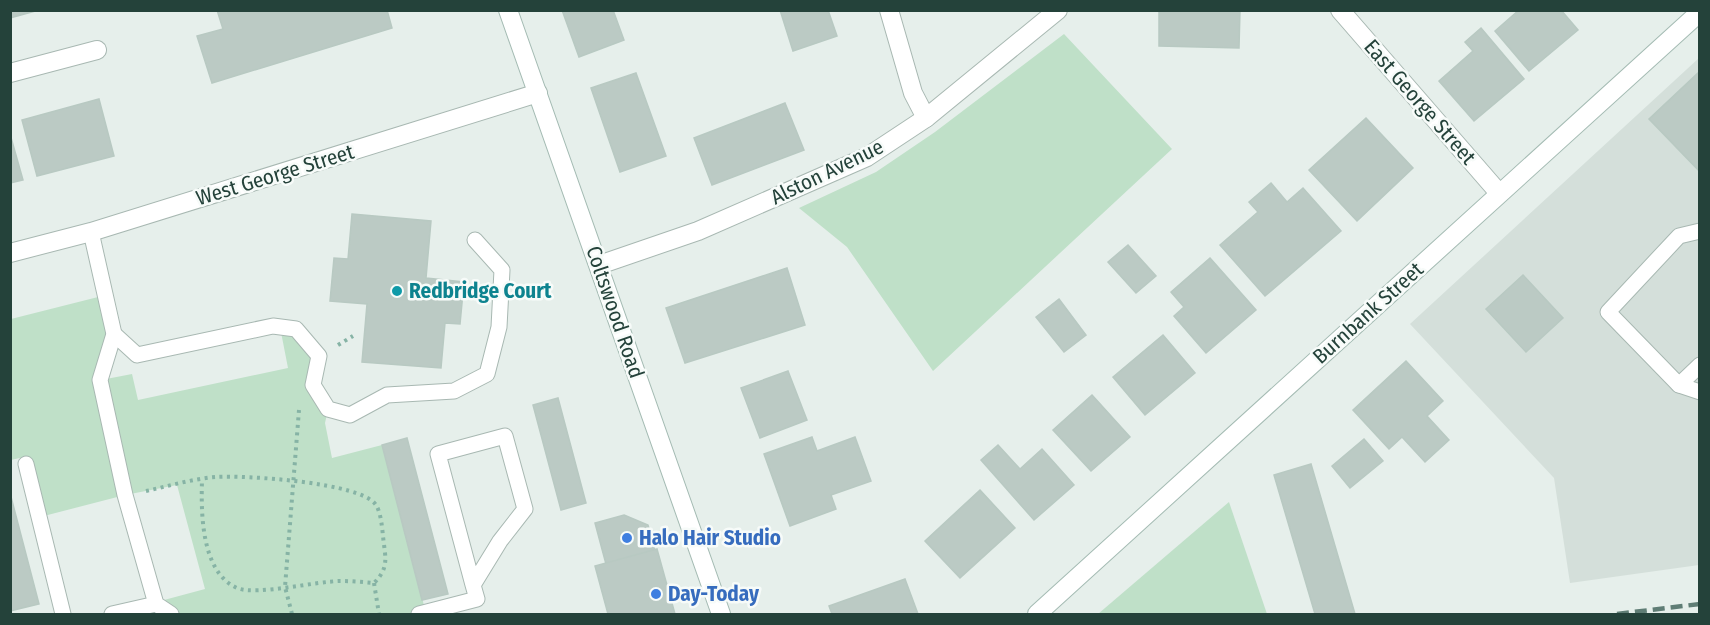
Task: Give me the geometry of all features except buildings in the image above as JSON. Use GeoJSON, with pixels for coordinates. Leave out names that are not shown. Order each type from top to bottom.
{"type":"FeatureCollection","features":[{"type":"Feature","properties":{"kind":"main road","name":"Coltswood Road"},"geometry":{"type":"LineString","coordinates":[[508,10],[721,615]]}},
{"type":"Feature","properties":{"kind":"main road"},"geometry":{"type":"LineString","coordinates":[[889,10],[913,93],[926,118]]}},
{"type":"Feature","properties":{"kind":"main road","name":"Alston Avenue"},"geometry":{"type":"LineString","coordinates":[[599,265],[698,231],[867,157],[926,118],[1058,10]]}},
{"type":"Feature","properties":{"kind":"main road","name":"East George Street"},"geometry":{"type":"LineString","coordinates":[[1345,12],[1499,193]]}},
{"type":"Feature","properties":{"kind":"main road","name":"Burnbank Street"},"geometry":{"type":"LineString","coordinates":[[1036,615],[1700,12]]}},
{"type":"Feature","properties":{"kind":"main road"},"geometry":{"type":"LineString","coordinates":[[10,73],[97,50]]}},
{"type":"Feature","properties":{"kind":"main road","name":"West George Street"},"geometry":{"type":"LineString","coordinates":[[10,254],[91,232],[538,93]]}},
{"type":"Feature","properties":{"kind":"lane"},"geometry":{"type":"LineString","coordinates":[[1700,231],[1679,236],[1608,312],[1679,385],[1700,392]]}},
{"type":"Feature","properties":{"kind":"lane"},"geometry":{"type":"LineString","coordinates":[[91,232],[114,334],[100,380],[125,495],[156,604],[171,615]]}},
{"type":"Feature","properties":{"kind":"lane"},"geometry":{"type":"LineString","coordinates":[[114,334],[137,355],[273,326],[296,329],[319,356],[314,385],[328,409],[350,415],[387,396],[454,391],[487,374],[499,327],[502,270],[475,240]]}},
{"type":"Feature","properties":{"kind":"lane"},"geometry":{"type":"LineString","coordinates":[[1679,385],[1700,365]]}},
{"type":"Feature","properties":{"kind":"lane"},"geometry":{"type":"LineString","coordinates":[[419,615],[477,599],[473,585],[438,454],[505,436],[525,509],[500,542],[473,585]]}},
{"type":"Feature","properties":{"kind":"lane"},"geometry":{"type":"LineString","coordinates":[[26,464],[63,615]]}},
{"type":"Feature","properties":{"kind":"lane"},"geometry":{"type":"LineString","coordinates":[[112,615],[156,604]]}},
{"type":"Feature","properties":{"kind":"path"},"geometry":{"type":"LineString","coordinates":[[292,615],[285,586],[300,403],[314,385]]}},
{"type":"Feature","properties":{"kind":"path"},"geometry":{"type":"LineString","coordinates":[[125,495],[214,477],[294,480],[363,494],[375,505],[382,526],[386,560],[384,572],[374,583]]}},
{"type":"Feature","properties":{"kind":"path"},"geometry":{"type":"LineString","coordinates":[[202,480],[201,512],[210,553],[218,574],[237,588],[254,590],[341,581],[374,583]]}},
{"type":"Feature","properties":{"kind":"path"},"geometry":{"type":"LineString","coordinates":[[374,583],[379,615]]}},
{"type":"Feature","properties":{"kind":"shaded area"},"geometry":{"type":"Polygon","coordinates":[[[1699,58],[1699,565],[1570,583],[1554,478],[1410,324],[1699,58]]]}},
{"type":"Feature","properties":{"kind":"green space"},"geometry":{"type":"Polygon","coordinates":[[[1064,34],[1172,149],[933,371],[847,247],[799,208],[876,172],[935,132],[1064,34]]]}},
{"type":"Feature","properties":{"kind":"green space"},"geometry":{"type":"Polygon","coordinates":[[[106,295],[114,334],[101,380],[132,374],[138,400],[288,368],[280,327],[311,347],[313,385],[328,409],[325,423],[332,458],[382,445],[426,613],[112,614],[205,589],[177,485],[125,495],[40,517],[24,457],[11,460],[11,319],[106,295]]]}},
{"type":"Feature","properties":{"kind":"green space"},"geometry":{"type":"Polygon","coordinates":[[[1229,502],[1267,614],[1098,614],[1229,502]]]}},
{"type":"Feature","properties":{"kind":"railway"},"geometry":{"type":"LineString","coordinates":[[1617,614],[1700,604]]}},
{"type":"Feature","properties":{"kind":"place","name":"Redbridge Court"},"geometry":{"type":"Point","coordinates":[397,291]}},
{"type":"Feature","properties":{"kind":"place","name":"Halo Hair Studio"},"geometry":{"type":"Point","coordinates":[627,538]}},
{"type":"Feature","properties":{"kind":"place","name":"Day-Today"},"geometry":{"type":"Point","coordinates":[656,594]}}]}
